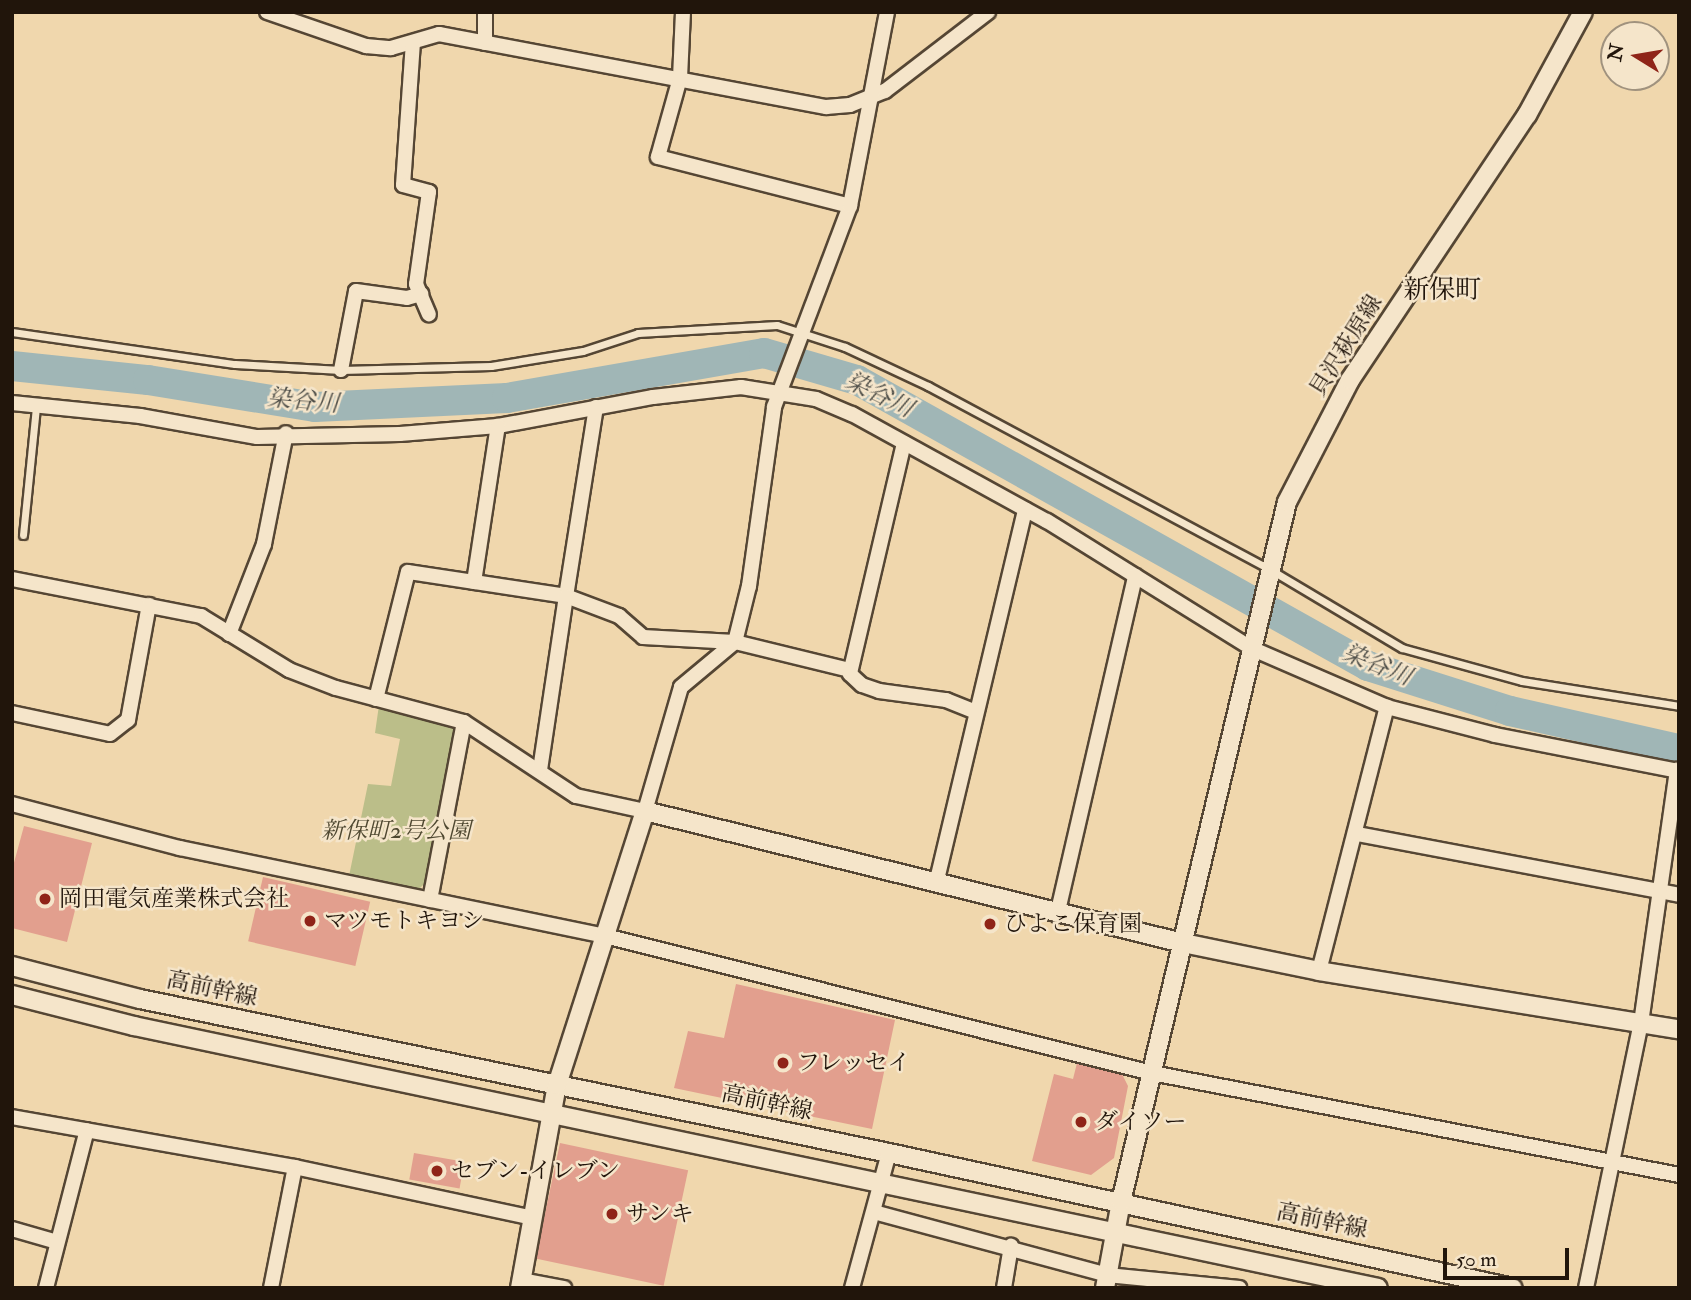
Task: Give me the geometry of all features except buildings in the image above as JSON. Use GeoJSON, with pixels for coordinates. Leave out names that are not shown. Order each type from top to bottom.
{"type":"FeatureCollection","features":[{"type":"Feature","properties":{"kind":"street"},"geometry":{"type":"LineString","coordinates":[[267,12],[366,46],[391,48],[439,34],[678,82],[826,107],[872,99],[901,81],[988,12]]}},
{"type":"Feature","properties":{"kind":"street"},"geometry":{"type":"LineString","coordinates":[[485,12],[485,43]]}},
{"type":"Feature","properties":{"kind":"street"},"geometry":{"type":"LineString","coordinates":[[683,12],[678,82],[657,157],[850,206]]}},
{"type":"Feature","properties":{"kind":"street"},"geometry":{"type":"LineString","coordinates":[[564,1288],[520,1284],[557,1085],[645,811],[681,687],[735,642],[749,586],[778,396],[850,206],[887,12]]}},
{"type":"Feature","properties":{"kind":"street","name":"貝沢萩原線"},"geometry":{"type":"LineString","coordinates":[[1106,1281],[1121,1202],[1287,502],[1350,380],[1527,115],[1583,12]]}},
{"type":"Feature","properties":{"kind":"street"},"geometry":{"type":"LineString","coordinates":[[413,41],[403,185],[429,192],[416,284],[429,314]]}},
{"type":"Feature","properties":{"kind":"street"},"geometry":{"type":"LineString","coordinates":[[341,370],[356,291],[407,298],[421,294]]}},
{"type":"Feature","properties":{"kind":"street"},"geometry":{"type":"LineString","coordinates":[[12,403],[140,415],[257,437],[286,433],[400,434],[498,426],[718,388],[741,387],[778,396],[816,400],[904,443],[1025,509],[1254,645],[1387,707],[1495,735],[1678,771],[1642,1023],[1610,1161],[1586,1288]]}},
{"type":"Feature","properties":{"kind":"street"},"geometry":{"type":"LineString","coordinates":[[540,770],[596,407]]}},
{"type":"Feature","properties":{"kind":"street"},"geometry":{"type":"LineString","coordinates":[[474,582],[498,426]]}},
{"type":"Feature","properties":{"kind":"street"},"geometry":{"type":"LineString","coordinates":[[229,634],[264,544],[286,433]]}},
{"type":"Feature","properties":{"kind":"street"},"geometry":{"type":"LineString","coordinates":[[850,670],[904,443]]}},
{"type":"Feature","properties":{"kind":"street"},"geometry":{"type":"LineString","coordinates":[[936,884],[1025,509]]}},
{"type":"Feature","properties":{"kind":"street"},"geometry":{"type":"LineString","coordinates":[[376,699],[408,572],[566,596],[619,616],[643,637],[735,642],[850,670],[862,685],[879,691],[946,700],[975,712]]}},
{"type":"Feature","properties":{"kind":"street"},"geometry":{"type":"LineString","coordinates":[[1057,915],[1135,576]]}},
{"type":"Feature","properties":{"kind":"street"},"geometry":{"type":"LineString","coordinates":[[12,579],[201,616],[289,670],[376,699],[464,722],[576,796],[1057,915],[1182,943],[1319,971],[1679,1029]]}},
{"type":"Feature","properties":{"kind":"street"},"geometry":{"type":"LineString","coordinates":[[12,713],[110,734],[128,720],[149,605]]}},
{"type":"Feature","properties":{"kind":"street"},"geometry":{"type":"LineString","coordinates":[[1319,971],[1357,834],[1387,707]]}},
{"type":"Feature","properties":{"kind":"street"},"geometry":{"type":"LineString","coordinates":[[430,900],[464,722]]}},
{"type":"Feature","properties":{"kind":"street"},"geometry":{"type":"LineString","coordinates":[[12,804],[180,848],[606,936],[1152,1073],[1679,1175]]}},
{"type":"Feature","properties":{"kind":"street"},"geometry":{"type":"LineString","coordinates":[[1357,834],[1679,895]]}},
{"type":"Feature","properties":{"kind":"street","name":"高前幹線"},"geometry":{"type":"LineString","coordinates":[[12,966],[140,999],[890,1153],[1513,1288]]}},
{"type":"Feature","properties":{"kind":"street"},"geometry":{"type":"LineString","coordinates":[[12,995],[134,1026],[881,1186],[1378,1288]]}},
{"type":"Feature","properties":{"kind":"street"},"geometry":{"type":"LineString","coordinates":[[12,1117],[295,1167],[532,1218]]}},
{"type":"Feature","properties":{"kind":"street"},"geometry":{"type":"LineString","coordinates":[[46,1288],[87,1130]]}},
{"type":"Feature","properties":{"kind":"street"},"geometry":{"type":"LineString","coordinates":[[852,1288],[890,1153]]}},
{"type":"Feature","properties":{"kind":"street"},"geometry":{"type":"LineString","coordinates":[[271,1288],[295,1167]]}},
{"type":"Feature","properties":{"kind":"street"},"geometry":{"type":"LineString","coordinates":[[874,1212],[1011,1246],[1106,1281],[1231,1287]]}},
{"type":"Feature","properties":{"kind":"street"},"geometry":{"type":"LineString","coordinates":[[12,1229],[57,1242]]}},
{"type":"Feature","properties":{"kind":"street"},"geometry":{"type":"LineString","coordinates":[[1004,1288],[1011,1246]]}},
{"type":"Feature","properties":{"kind":"lane"},"geometry":{"type":"LineString","coordinates":[[12,332],[235,364],[341,370],[491,366],[583,351],[638,333],[698,327],[777,325],[845,347],[928,386],[1402,648],[1522,681],[1679,706]]}},
{"type":"Feature","properties":{"kind":"lane"},"geometry":{"type":"LineString","coordinates":[[23,535],[37,405]]}},
{"type":"Feature","properties":{"kind":"green space","name":"新保町2号公園"},"geometry":{"type":"Polygon","coordinates":[[[379,705],[455,727],[425,883],[419,889],[349,876],[368,784],[391,786],[400,739],[375,733],[379,705]]]}},
{"type":"Feature","properties":{"kind":"waterway","name":"染谷川"},"geometry":{"type":"LineString","coordinates":[[12,366],[148,380],[315,407],[507,398],[764,353],[857,380],[1368,666],[1510,711],[1679,749]]}},
{"type":"Feature","properties":{"kind":"place","name":"岡田電気産業株式会社"},"geometry":{"type":"Point","coordinates":[45,899]}},
{"type":"Feature","properties":{"kind":"place","name":"マツモトキヨシ"},"geometry":{"type":"Point","coordinates":[310,921]}},
{"type":"Feature","properties":{"kind":"place","name":"ひよこ保育園"},"geometry":{"type":"Point","coordinates":[990,924]}},
{"type":"Feature","properties":{"kind":"place","name":"フレッセイ"},"geometry":{"type":"Point","coordinates":[783,1063]}},
{"type":"Feature","properties":{"kind":"place","name":"ダイソー"},"geometry":{"type":"Point","coordinates":[1081,1122]}},
{"type":"Feature","properties":{"kind":"place","name":"セブン-イレブン"},"geometry":{"type":"Point","coordinates":[437,1171]}},
{"type":"Feature","properties":{"kind":"place","name":"サンキ"},"geometry":{"type":"Point","coordinates":[612,1214]}},
{"type":"Feature","properties":{"kind":"district","name":"新保町"},"geometry":{"type":"Point","coordinates":[1442,291]}}]}
